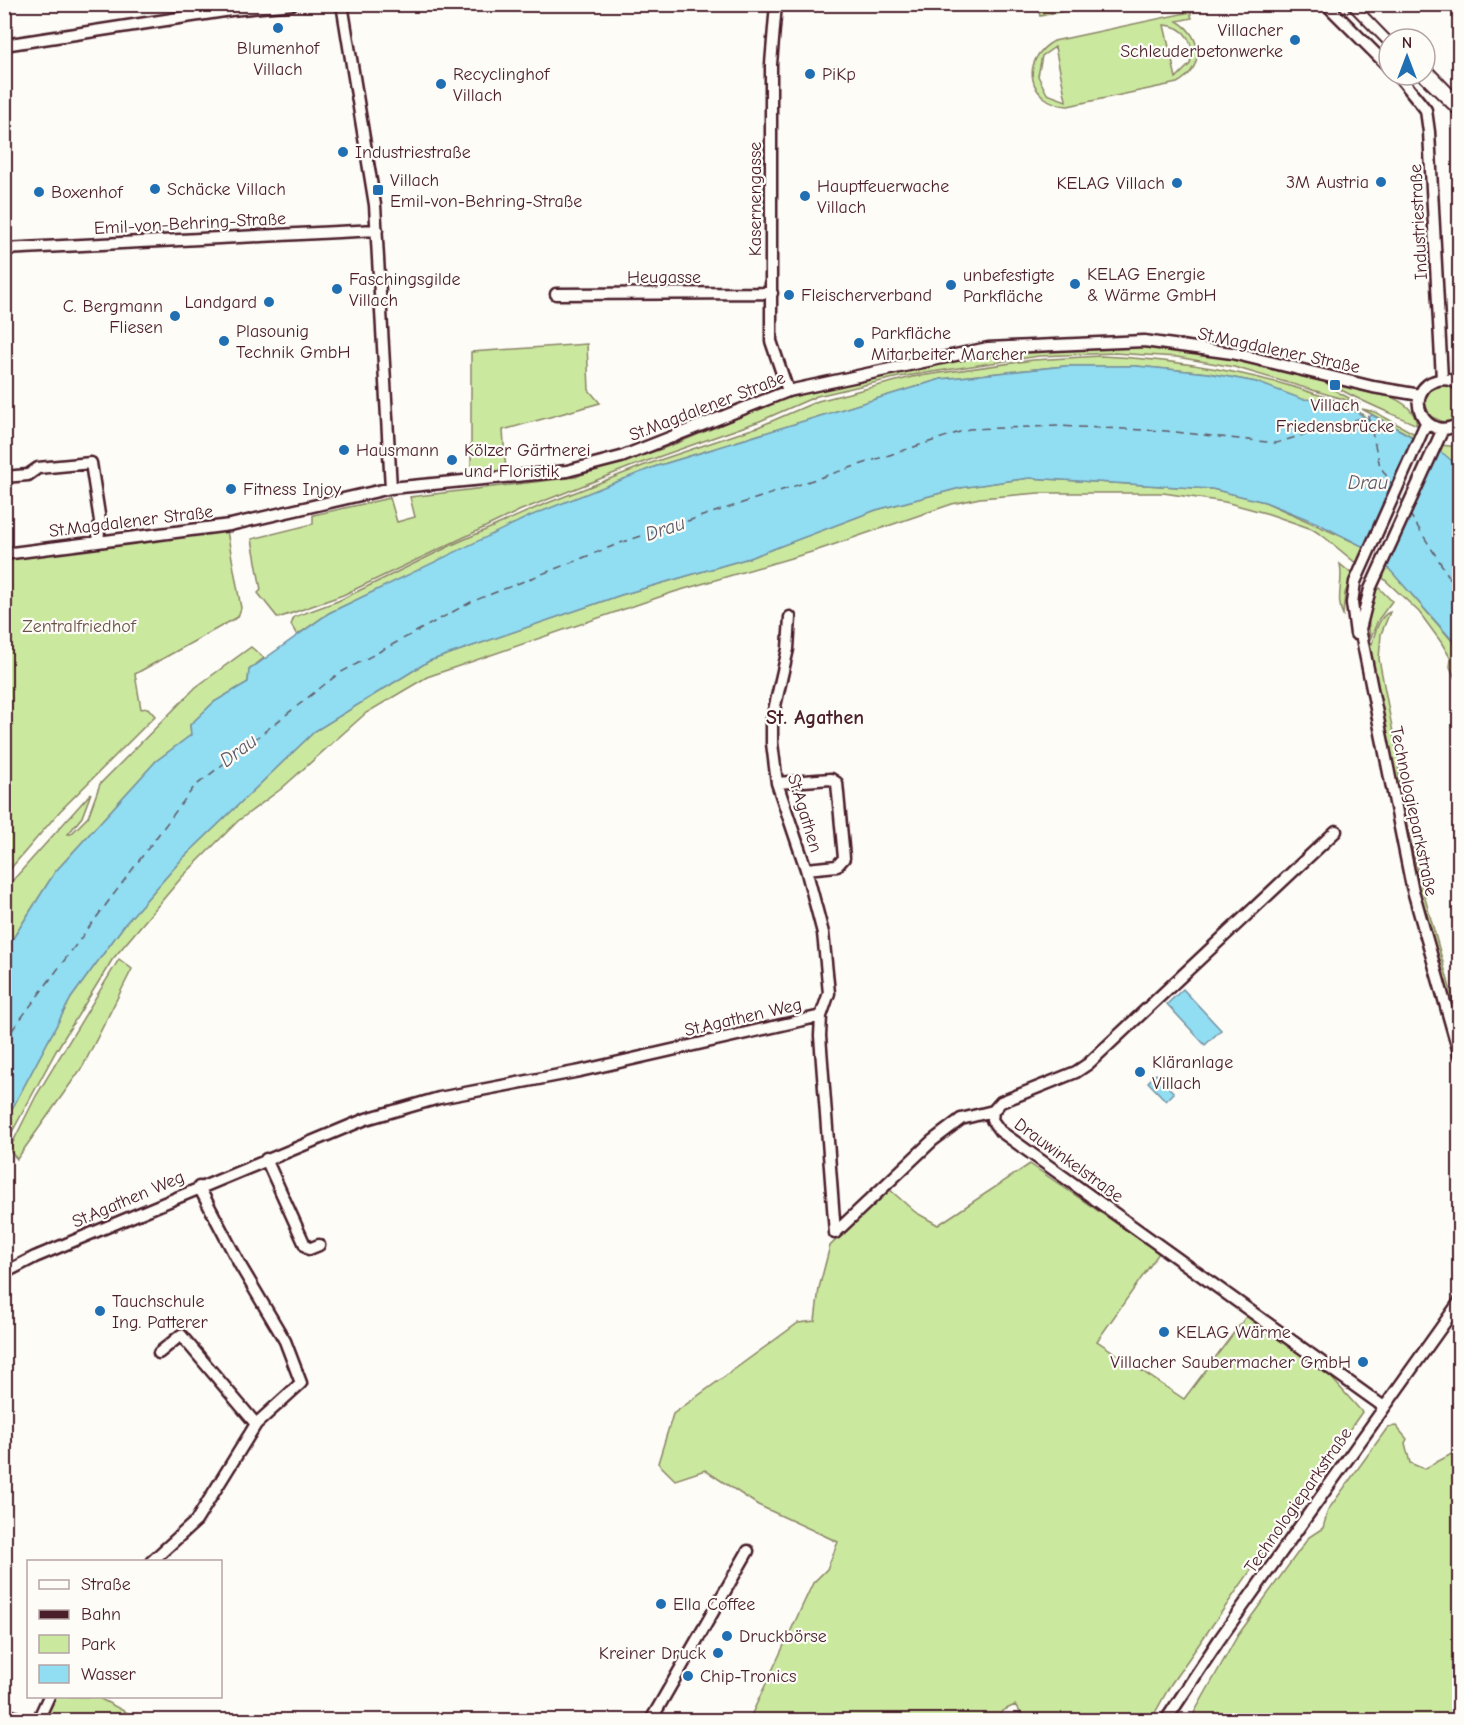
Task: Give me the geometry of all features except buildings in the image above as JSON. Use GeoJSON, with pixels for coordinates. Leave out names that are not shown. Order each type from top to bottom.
{"type":"FeatureCollection","features":[{"type":"Feature","properties":{"kind":"street"},"geometry":{"type":"LineString","coordinates":[[4,45],[231,10],[293,4]]}},
{"type":"Feature","properties":{"kind":"street"},"geometry":{"type":"LineString","coordinates":[[342,4],[377,230],[392,488]]}},
{"type":"Feature","properties":{"kind":"street","name":"Kasernengasse"},"geometry":{"type":"LineString","coordinates":[[776,4],[771,64],[772,347],[788,391]]}},
{"type":"Feature","properties":{"kind":"street"},"geometry":{"type":"LineString","coordinates":[[1326,4],[1377,55]]}},
{"type":"Feature","properties":{"kind":"street","name":"Industriestraße"},"geometry":{"type":"LineString","coordinates":[[1409,87],[1421,101],[1427,116],[1442,379]]}},
{"type":"Feature","properties":{"kind":"street","name":"Emil-von-Behring-Straße"},"geometry":{"type":"LineString","coordinates":[[4,249],[377,230]]}},
{"type":"Feature","properties":{"kind":"street","name":"Heugasse"},"geometry":{"type":"LineString","coordinates":[[556,294],[772,293]]}},
{"type":"Feature","properties":{"kind":"street","name":"St.Magdalener Straße"},"geometry":{"type":"LineString","coordinates":[[4,554],[230,525],[392,488],[567,471],[621,457],[788,391],[988,348],[1138,340],[1232,353],[1373,387],[1420,395]]}},
{"type":"Feature","properties":{"kind":"street"},"geometry":{"type":"LineString","coordinates":[[1460,385],[1442,379],[1426,386],[1420,395],[1419,407],[1425,425],[1441,431],[1460,423]]}},
{"type":"Feature","properties":{"kind":"street","name":"Technologieparkstraße"},"geometry":{"type":"LineString","coordinates":[[1369,675],[1353,621],[1352,597],[1355,582],[1425,425]]}},
{"type":"Feature","properties":{"kind":"street","name":"Technologieparkstraße"},"geometry":{"type":"LineString","coordinates":[[1441,431],[1370,589],[1360,624],[1412,886],[1460,1056]]}},
{"type":"Feature","properties":{"kind":"street"},"geometry":{"type":"LineString","coordinates":[[4,477],[28,475],[38,468],[91,463],[100,521],[98,542]]}},
{"type":"Feature","properties":{"kind":"street","name":"St.Agathen"},"geometry":{"type":"LineString","coordinates":[[790,617],[788,649],[772,719],[772,743],[777,783],[817,904],[827,958],[829,993],[821,1017]]}},
{"type":"Feature","properties":{"kind":"street"},"geometry":{"type":"LineString","coordinates":[[777,783],[831,779],[837,783],[844,858],[837,866],[806,869]]}},
{"type":"Feature","properties":{"kind":"street","name":"Drauwinkelstraße"},"geometry":{"type":"LineString","coordinates":[[1336,831],[1088,1064],[1076,1072],[1001,1102],[993,1111],[992,1120],[1000,1131],[1384,1407]]}},
{"type":"Feature","properties":{"kind":"street","name":"St.Agathen Weg"},"geometry":{"type":"LineString","coordinates":[[4,1273],[35,1257],[366,1119],[439,1098],[580,1071],[821,1017],[823,1100],[835,1233],[924,1148],[961,1119],[993,1111]]}},
{"type":"Feature","properties":{"kind":"street"},"geometry":{"type":"LineString","coordinates":[[266,1159],[305,1245],[309,1249],[319,1245]]}},
{"type":"Feature","properties":{"kind":"street"},"geometry":{"type":"LineString","coordinates":[[153,1560],[196,1521],[256,1424],[301,1383],[280,1331],[240,1265],[200,1187]]}},
{"type":"Feature","properties":{"kind":"street","name":"Technologieparkstraße"},"geometry":{"type":"LineString","coordinates":[[1166,1720],[1219,1640],[1460,1301]]}},
{"type":"Feature","properties":{"kind":"street"},"geometry":{"type":"LineString","coordinates":[[159,1353],[181,1335],[256,1424]]}},
{"type":"Feature","properties":{"kind":"street"},"geometry":{"type":"LineString","coordinates":[[651,1720],[748,1551]]}},
{"type":"Feature","properties":{"kind":"street"},"geometry":{"type":"LineString","coordinates":[[38,1720],[48,1698]]}},
{"type":"Feature","properties":{"kind":"street"},"geometry":{"type":"LineString","coordinates":[[4,1713],[22,1720]]}},
{"type":"Feature","properties":{"kind":"green space"},"geometry":{"type":"Polygon","coordinates":[[[1037,4],[1092,5],[1040,16],[1037,4]]]}},
{"type":"Feature","properties":{"kind":"green space"},"geometry":{"type":"Polygon","coordinates":[[[1190,12],[1192,18],[1177,21],[1192,35],[1197,52],[1192,69],[1177,83],[1068,106],[1054,103],[1044,97],[1033,80],[1036,59],[1043,49],[1054,41],[1190,12]],[[1164,25],[1176,78],[1190,64],[1192,50],[1188,37],[1172,26],[1164,25]],[[1055,47],[1042,56],[1038,76],[1047,94],[1066,101],[1066,100],[1055,47]]]}},
{"type":"Feature","properties":{"kind":"green space"},"geometry":{"type":"Polygon","coordinates":[[[587,344],[589,390],[600,403],[503,430],[506,472],[471,474],[471,352],[587,344]]]}},
{"type":"Feature","properties":{"kind":"green space"},"geometry":{"type":"Polygon","coordinates":[[[1132,346],[1205,353],[1325,381],[1332,389],[1360,404],[1234,367],[1177,357],[1114,353],[1039,356],[899,377],[817,396],[760,421],[630,467],[521,510],[343,595],[278,618],[258,593],[261,590],[252,539],[313,524],[313,515],[390,498],[397,522],[415,517],[410,497],[576,477],[672,445],[801,392],[858,376],[975,357],[1132,346]]]}},
{"type":"Feature","properties":{"kind":"green space"},"geometry":{"type":"Polygon","coordinates":[[[1100,356],[1176,362],[1251,376],[1336,400],[1353,408],[1367,419],[1357,412],[1322,400],[1302,400],[1256,382],[1208,373],[1136,366],[1065,366],[941,379],[654,467],[407,576],[329,613],[297,635],[291,625],[294,617],[338,601],[454,544],[540,506],[645,465],[758,427],[818,401],[912,377],[1033,360],[1100,356]]]}},
{"type":"Feature","properties":{"kind":"green space"},"geometry":{"type":"Polygon","coordinates":[[[1335,383],[1396,399],[1413,414],[1417,425],[1356,398],[1336,387],[1335,383]]]}},
{"type":"Feature","properties":{"kind":"green space"},"geometry":{"type":"Polygon","coordinates":[[[1442,383],[1455,387],[1459,391],[1459,413],[1453,420],[1443,422],[1430,416],[1424,401],[1432,387],[1442,383]]]}},
{"type":"Feature","properties":{"kind":"green space"},"geometry":{"type":"Polygon","coordinates":[[[1362,409],[1375,412],[1415,434],[1413,437],[1362,409]]]}},
{"type":"Feature","properties":{"kind":"green space"},"geometry":{"type":"Polygon","coordinates":[[[1440,445],[1459,447],[1459,467],[1437,450],[1440,445]]]}},
{"type":"Feature","properties":{"kind":"green space"},"geometry":{"type":"Polygon","coordinates":[[[1029,478],[1212,489],[1265,502],[1365,547],[1357,564],[1312,529],[1225,502],[1163,493],[1039,493],[980,498],[952,504],[815,551],[674,592],[427,677],[366,713],[281,789],[238,821],[182,877],[112,960],[56,1051],[5,1145],[5,1122],[71,998],[125,924],[182,859],[315,731],[429,661],[621,595],[749,558],[876,510],[960,488],[1029,478]]]}},
{"type":"Feature","properties":{"kind":"green space","name":"Zentralfriedhof"},"geometry":{"type":"Polygon","coordinates":[[[227,531],[241,608],[238,617],[135,674],[141,709],[148,708],[155,716],[60,811],[5,875],[5,560],[227,531]]]}},
{"type":"Feature","properties":{"kind":"green space"},"geometry":{"type":"Polygon","coordinates":[[[1340,564],[1353,575],[1345,593],[1343,615],[1340,603],[1340,564]]]}},
{"type":"Feature","properties":{"kind":"green space"},"geometry":{"type":"Polygon","coordinates":[[[1386,565],[1453,642],[1459,657],[1459,687],[1450,667],[1451,659],[1441,642],[1419,612],[1382,577],[1386,565]]]}},
{"type":"Feature","properties":{"kind":"green space"},"geometry":{"type":"Polygon","coordinates":[[[1377,586],[1392,601],[1378,620],[1370,640],[1368,617],[1377,586]]]}},
{"type":"Feature","properties":{"kind":"green space"},"geometry":{"type":"Polygon","coordinates":[[[1390,612],[1381,634],[1379,659],[1397,753],[1402,802],[1418,873],[1459,1020],[1459,1037],[1410,861],[1364,633],[1366,624],[1368,642],[1372,644],[1380,621],[1390,612]]]}},
{"type":"Feature","properties":{"kind":"green space"},"geometry":{"type":"Polygon","coordinates":[[[251,647],[264,658],[249,670],[248,682],[214,702],[190,725],[191,735],[156,761],[55,872],[5,951],[5,889],[91,793],[82,817],[68,834],[71,834],[88,817],[100,784],[196,687],[251,647]]]}},
{"type":"Feature","properties":{"kind":"green space"},"geometry":{"type":"Polygon","coordinates":[[[119,959],[132,969],[83,1066],[17,1159],[9,1150],[36,1096],[119,959]]]}},
{"type":"Feature","properties":{"kind":"green space"},"geometry":{"type":"Polygon","coordinates":[[[1030,1164],[1159,1253],[1097,1341],[1184,1399],[1248,1314],[1328,1374],[1362,1412],[1171,1684],[1151,1720],[1026,1720],[1015,1705],[1002,1711],[997,1720],[749,1720],[813,1583],[827,1569],[838,1542],[758,1505],[705,1470],[675,1480],[658,1463],[673,1414],[798,1323],[815,1321],[819,1288],[830,1246],[888,1188],[915,1212],[938,1225],[1030,1164]]]}},
{"type":"Feature","properties":{"kind":"green space"},"geometry":{"type":"Polygon","coordinates":[[[1396,1426],[1407,1439],[1405,1443],[1410,1463],[1424,1469],[1459,1450],[1459,1720],[1190,1720],[1238,1635],[1309,1537],[1323,1528],[1328,1510],[1388,1427],[1396,1426]]]}},
{"type":"Feature","properties":{"kind":"green space"},"geometry":{"type":"Polygon","coordinates":[[[50,1698],[99,1698],[141,1720],[41,1720],[50,1698]]]}},
{"type":"Feature","properties":{"kind":"water","name":"Drau"},"geometry":{"type":"Polygon","coordinates":[[[1065,366],[1136,366],[1208,373],[1256,382],[1302,399],[1321,400],[1357,412],[1367,419],[1372,415],[1444,454],[1459,467],[1459,657],[1453,641],[1374,552],[1317,523],[1265,502],[1212,489],[1029,478],[960,488],[876,510],[749,558],[621,595],[429,661],[315,731],[182,859],[125,924],[71,998],[5,1122],[5,951],[55,872],[156,761],[191,735],[190,725],[214,702],[248,682],[249,670],[329,613],[530,516],[654,467],[941,379],[1065,366]]]}},
{"type":"Feature","properties":{"kind":"water"},"geometry":{"type":"Polygon","coordinates":[[[1183,989],[1221,1030],[1205,1045],[1167,1004],[1183,989]]]}},
{"type":"Feature","properties":{"kind":"water"},"geometry":{"type":"Polygon","coordinates":[[[1156,1074],[1174,1093],[1166,1101],[1148,1082],[1156,1074]]]}},
{"type":"Feature","properties":{"kind":"pier"},"geometry":{"type":"Polygon","coordinates":[[[1414,435],[1438,448],[1385,568],[1373,554],[1363,550],[1414,435]]]}},
{"type":"Feature","properties":{"kind":"ferry route"},"geometry":{"type":"LineString","coordinates":[[4,1041],[194,787],[338,674],[471,602],[623,542],[969,429],[1058,426],[1166,431],[1276,443],[1368,416],[1380,466],[1393,486]]}},
{"type":"Feature","properties":{"kind":"ferry route"},"geometry":{"type":"LineString","coordinates":[[1398,495],[1404,504]]}},
{"type":"Feature","properties":{"kind":"ferry route"},"geometry":{"type":"LineString","coordinates":[[1409,513],[1460,594]]}},
{"type":"Feature","properties":{"kind":"railway"},"geometry":{"type":"LineString","coordinates":[[1344,4],[1377,38]]}},
{"type":"Feature","properties":{"kind":"railway"},"geometry":{"type":"LineString","coordinates":[[1359,4],[1381,27]]}},
{"type":"Feature","properties":{"kind":"railway"},"geometry":{"type":"LineString","coordinates":[[1437,72],[1460,96]]}},
{"type":"Feature","properties":{"kind":"railway"},"geometry":{"type":"LineString","coordinates":[[1426,87],[1460,120]]}},
{"type":"Feature","properties":{"kind":"place","name":"Blumenhof Villach"},"geometry":{"type":"Point","coordinates":[278,28]}},
{"type":"Feature","properties":{"kind":"place","name":"Villacher Schleuderbetonwerke"},"geometry":{"type":"Point","coordinates":[1295,40]}},
{"type":"Feature","properties":{"kind":"place","name":"PiKp"},"geometry":{"type":"Point","coordinates":[810,74]}},
{"type":"Feature","properties":{"kind":"place","name":"Recyclinghof Villach"},"geometry":{"type":"Point","coordinates":[441,84]}},
{"type":"Feature","properties":{"kind":"place","name":"Industriestraße"},"geometry":{"type":"Point","coordinates":[343,152]}},
{"type":"Feature","properties":{"kind":"place","name":"3M Austria"},"geometry":{"type":"Point","coordinates":[1381,182]}},
{"type":"Feature","properties":{"kind":"place","name":"KELAG Villach"},"geometry":{"type":"Point","coordinates":[1177,183]}},
{"type":"Feature","properties":{"kind":"place","name":"Schäcke Villach"},"geometry":{"type":"Point","coordinates":[155,189]}},
{"type":"Feature","properties":{"kind":"place","name":"Villach Emil-von-Behring-Straße"},"geometry":{"type":"Point","coordinates":[378,190]}},
{"type":"Feature","properties":{"kind":"place","name":"Boxenhof"},"geometry":{"type":"Point","coordinates":[39,192]}},
{"type":"Feature","properties":{"kind":"place","name":"Hauptfeuerwache Villach"},"geometry":{"type":"Point","coordinates":[805,196]}},
{"type":"Feature","properties":{"kind":"place","name":"KELAG Energie & Wärme GmbH"},"geometry":{"type":"Point","coordinates":[1075,284]}},
{"type":"Feature","properties":{"kind":"place","name":"unbefestigte Parkfläche"},"geometry":{"type":"Point","coordinates":[951,285]}},
{"type":"Feature","properties":{"kind":"place","name":"Faschingsgilde Villach"},"geometry":{"type":"Point","coordinates":[337,289]}},
{"type":"Feature","properties":{"kind":"place","name":"Fleischerverband"},"geometry":{"type":"Point","coordinates":[789,295]}},
{"type":"Feature","properties":{"kind":"place","name":"Landgard"},"geometry":{"type":"Point","coordinates":[269,302]}},
{"type":"Feature","properties":{"kind":"place","name":"C. Bergmann Fliesen"},"geometry":{"type":"Point","coordinates":[175,316]}},
{"type":"Feature","properties":{"kind":"place","name":"Plasounig Technik GmbH"},"geometry":{"type":"Point","coordinates":[224,341]}},
{"type":"Feature","properties":{"kind":"place","name":"Parkfläche Mitarbeiter Marcher"},"geometry":{"type":"Point","coordinates":[859,343]}},
{"type":"Feature","properties":{"kind":"place","name":"Villach Friedensbrücke"},"geometry":{"type":"Point","coordinates":[1335,385]}},
{"type":"Feature","properties":{"kind":"place","name":"Hausmann"},"geometry":{"type":"Point","coordinates":[344,450]}},
{"type":"Feature","properties":{"kind":"place","name":"Kölzer Gärtnerei und Floristik"},"geometry":{"type":"Point","coordinates":[452,460]}},
{"type":"Feature","properties":{"kind":"place","name":"Fitness Injoy"},"geometry":{"type":"Point","coordinates":[231,489]}},
{"type":"Feature","properties":{"kind":"place","name":"Kläranlage Villach"},"geometry":{"type":"Point","coordinates":[1140,1072]}},
{"type":"Feature","properties":{"kind":"place","name":"Tauchschule Ing. Patterer"},"geometry":{"type":"Point","coordinates":[100,1311]}},
{"type":"Feature","properties":{"kind":"place","name":"KELAG Wärme"},"geometry":{"type":"Point","coordinates":[1164,1332]}},
{"type":"Feature","properties":{"kind":"place","name":"Villacher Saubermacher GmbH"},"geometry":{"type":"Point","coordinates":[1363,1362]}},
{"type":"Feature","properties":{"kind":"place","name":"Ella Coffee"},"geometry":{"type":"Point","coordinates":[661,1604]}},
{"type":"Feature","properties":{"kind":"place","name":"Druckbörse"},"geometry":{"type":"Point","coordinates":[727,1636]}},
{"type":"Feature","properties":{"kind":"place","name":"Kreiner Druck"},"geometry":{"type":"Point","coordinates":[718,1653]}},
{"type":"Feature","properties":{"kind":"place","name":"Chip-Tronics"},"geometry":{"type":"Point","coordinates":[688,1676]}},
{"type":"Feature","properties":{"kind":"district","name":"St. Agathen"},"geometry":{"type":"Point","coordinates":[815,717]}}]}
